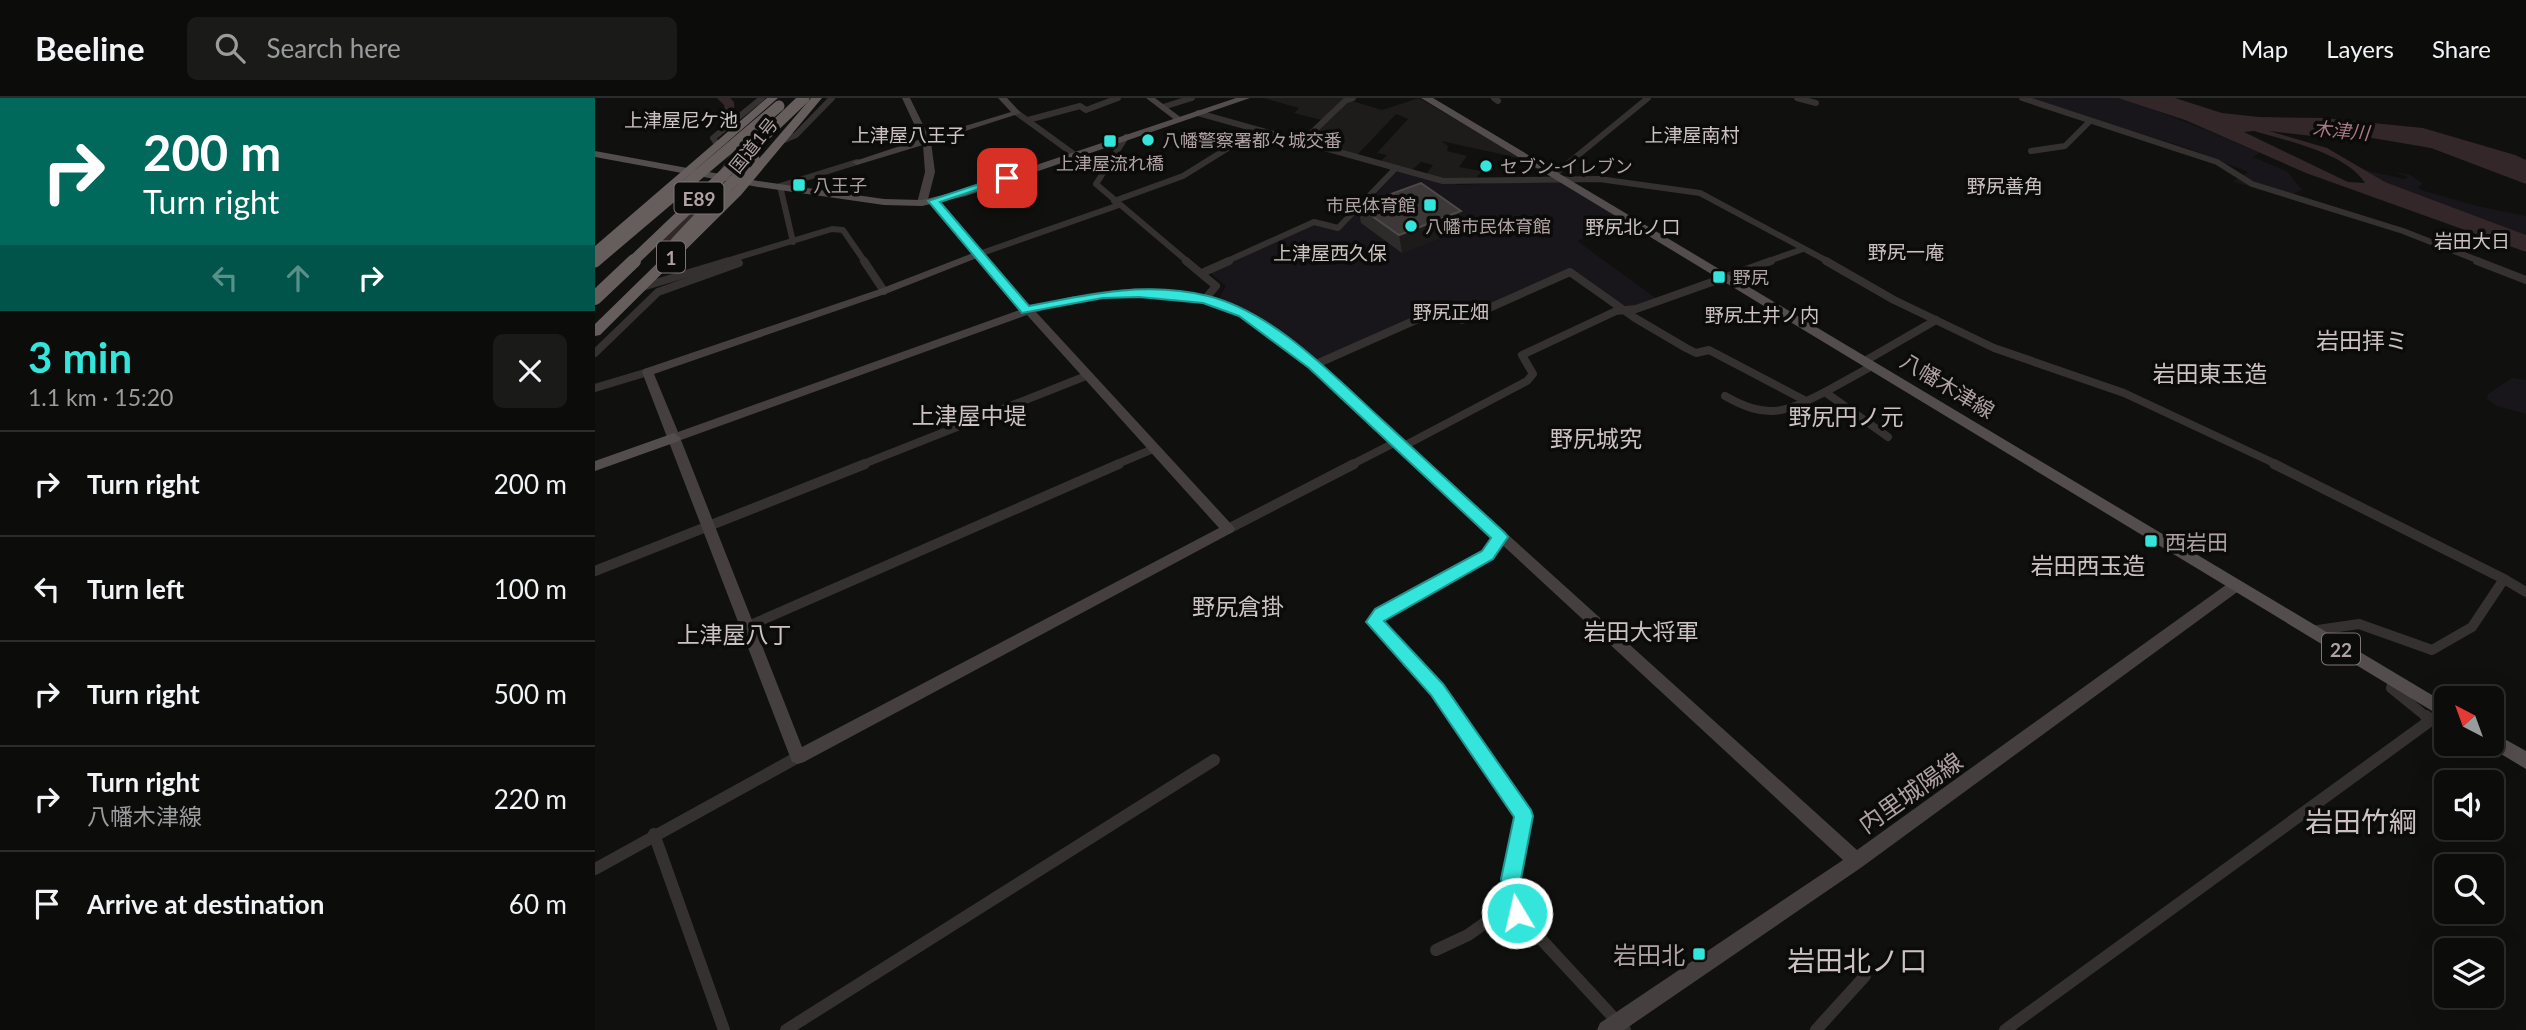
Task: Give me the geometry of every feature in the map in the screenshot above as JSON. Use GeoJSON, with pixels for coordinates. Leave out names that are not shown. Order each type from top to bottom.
{"type":"FeatureCollection","features":[{"type":"Feature","properties":{"kind":"highway","name":"国道1号"},"geometry":{"type":"LineString","coordinates":[[595,253],[694,171],[717,146],[773,98]]}},
{"type":"Feature","properties":{"kind":"highway"},"geometry":{"type":"LineString","coordinates":[[595,262],[789,98]]}},
{"type":"Feature","properties":{"kind":"highway","name":"E89"},"geometry":{"type":"LineString","coordinates":[[595,281],[789,98]]}},
{"type":"Feature","properties":{"kind":"highway"},"geometry":{"type":"LineString","coordinates":[[595,322],[734,183],[805,98]]}},
{"type":"Feature","properties":{"kind":"highway","name":"E89"},"geometry":{"type":"LineString","coordinates":[[595,298],[805,98]]}},
{"type":"Feature","properties":{"kind":"highway","name":"国道1号"},"geometry":{"type":"LineString","coordinates":[[595,332],[742,181],[817,98]]}},
{"type":"Feature","properties":{"kind":"main road"},"geometry":{"type":"LineString","coordinates":[[595,154],[742,181],[884,202],[928,202],[1245,98]]}},
{"type":"Feature","properties":{"kind":"main road","name":"八幡木津線"},"geometry":{"type":"LineString","coordinates":[[1426,98],[2434,705]]}},
{"type":"Feature","properties":{"kind":"main road"},"geometry":{"type":"LineString","coordinates":[[595,466],[674,438]]}},
{"type":"Feature","properties":{"kind":"main road"},"geometry":{"type":"LineString","coordinates":[[2504,747],[2526,761]]}},
{"type":"Feature","properties":{"kind":"street"},"geometry":{"type":"LineString","coordinates":[[717,146],[713,138],[762,98]]}},
{"type":"Feature","properties":{"kind":"street"},"geometry":{"type":"LineString","coordinates":[[777,143],[796,135],[832,98]]}},
{"type":"Feature","properties":{"kind":"street"},"geometry":{"type":"LineString","coordinates":[[1002,98],[1017,113],[1075,155]]}},
{"type":"Feature","properties":{"kind":"street"},"geometry":{"type":"LineString","coordinates":[[1028,120],[1080,106],[1086,110],[1118,98]]}},
{"type":"Feature","properties":{"kind":"street"},"geometry":{"type":"LineString","coordinates":[[1150,98],[1179,119]]}},
{"type":"Feature","properties":{"kind":"street"},"geometry":{"type":"LineString","coordinates":[[1163,107],[1192,98]]}},
{"type":"Feature","properties":{"kind":"street"},"geometry":{"type":"LineString","coordinates":[[1302,142],[1346,100],[1353,98]]}},
{"type":"Feature","properties":{"kind":"street"},"geometry":{"type":"LineString","coordinates":[[1558,176],[1647,98]]}},
{"type":"Feature","properties":{"kind":"street"},"geometry":{"type":"LineString","coordinates":[[1797,98],[1816,103]]}},
{"type":"Feature","properties":{"kind":"street"},"geometry":{"type":"LineString","coordinates":[[2022,98],[2217,162],[2252,184],[2403,231],[2526,280]]}},
{"type":"Feature","properties":{"kind":"street"},"geometry":{"type":"LineString","coordinates":[[910,99],[929,141],[928,202],[979,254],[1026,310],[1229,529]]}},
{"type":"Feature","properties":{"kind":"street"},"geometry":{"type":"LineString","coordinates":[[793,242],[779,186],[1017,113]]}},
{"type":"Feature","properties":{"kind":"street"},"geometry":{"type":"LineString","coordinates":[[1198,113],[1396,168],[1461,183],[1558,176],[1700,193],[1936,320],[2019,359],[2124,393],[2345,497],[2526,592]]}},
{"type":"Feature","properties":{"kind":"street"},"geometry":{"type":"LineString","coordinates":[[2031,151],[2065,146],[2089,122]]}},
{"type":"Feature","properties":{"kind":"street"},"geometry":{"type":"LineString","coordinates":[[595,388],[884,291],[1116,203],[1183,176],[1257,130]]}},
{"type":"Feature","properties":{"kind":"street"},"geometry":{"type":"LineString","coordinates":[[1126,137],[1096,184],[1216,286],[1205,299]]}},
{"type":"Feature","properties":{"kind":"street"},"geometry":{"type":"LineString","coordinates":[[1202,273],[1314,222],[1338,228],[1396,168]]}},
{"type":"Feature","properties":{"kind":"street"},"geometry":{"type":"LineString","coordinates":[[639,288],[832,229],[843,230],[884,291]]}},
{"type":"Feature","properties":{"kind":"street"},"geometry":{"type":"LineString","coordinates":[[595,244],[609,240]]}},
{"type":"Feature","properties":{"kind":"street"},"geometry":{"type":"LineString","coordinates":[[595,869],[798,757],[1229,529],[1527,381],[1533,374],[1522,355],[1616,311],[1629,312],[1803,249]]}},
{"type":"Feature","properties":{"kind":"street"},"geometry":{"type":"LineString","coordinates":[[595,353],[658,292],[726,270],[741,261],[739,258]]}},
{"type":"Feature","properties":{"kind":"street"},"geometry":{"type":"LineString","coordinates":[[1314,365],[1443,308],[1462,320],[1570,272],[1635,318],[1686,348],[1696,353],[1709,350],[1807,401]]}},
{"type":"Feature","properties":{"kind":"street"},"geometry":{"type":"LineString","coordinates":[[674,438],[1026,310],[1103,294],[1172,295],[1205,299],[1243,313],[1314,365],[1856,861]]}},
{"type":"Feature","properties":{"kind":"street"},"geometry":{"type":"LineString","coordinates":[[1725,396],[1748,409],[1772,415],[1825,392],[1936,320]]}},
{"type":"Feature","properties":{"kind":"street"},"geometry":{"type":"LineString","coordinates":[[648,372],[798,757]]}},
{"type":"Feature","properties":{"kind":"street"},"geometry":{"type":"LineString","coordinates":[[595,571],[1086,376]]}},
{"type":"Feature","properties":{"kind":"street"},"geometry":{"type":"LineString","coordinates":[[1825,392],[1888,437]]}},
{"type":"Feature","properties":{"kind":"street"},"geometry":{"type":"LineString","coordinates":[[746,627],[1153,449]]}},
{"type":"Feature","properties":{"kind":"street"},"geometry":{"type":"LineString","coordinates":[[1500,537],[1488,555],[1380,614],[1374,622],[1437,690],[1524,816],[1511,879],[1517,913]]}},
{"type":"Feature","properties":{"kind":"street"},"geometry":{"type":"LineString","coordinates":[[2311,631],[2359,624],[2432,650],[2472,627],[2504,579]]}},
{"type":"Feature","properties":{"kind":"street","name":"内里城陽線"},"geometry":{"type":"LineString","coordinates":[[1617,1028],[1856,861],[2235,586]]}},
{"type":"Feature","properties":{"kind":"street"},"geometry":{"type":"LineString","coordinates":[[2005,1030],[2431,720],[2391,688],[2393,681]]}},
{"type":"Feature","properties":{"kind":"street"},"geometry":{"type":"LineString","coordinates":[[786,1030],[1214,760]]}},
{"type":"Feature","properties":{"kind":"street"},"geometry":{"type":"LineString","coordinates":[[655,834],[724,1030]]}},
{"type":"Feature","properties":{"kind":"street"},"geometry":{"type":"LineString","coordinates":[[1436,950],[1468,935],[1502,912],[1509,910],[1517,913],[1617,1028]]}},
{"type":"Feature","properties":{"kind":"street"},"geometry":{"type":"LineString","coordinates":[[1816,1030],[1865,976]]}},
{"type":"Feature","properties":{"kind":"shaded area"},"geometry":{"type":"Polygon","coordinates":[[[1263,98],[1350,98],[1322,120],[1294,113],[1299,108],[1263,98]]]}},
{"type":"Feature","properties":{"kind":"shaded area"},"geometry":{"type":"Polygon","coordinates":[[[1419,98],[1523,159],[1441,141],[1448,146],[1447,151],[1467,156],[1459,167],[1482,171],[1474,180],[1448,180],[1426,174],[1433,165],[1421,162],[1412,170],[1380,162],[1387,155],[1377,153],[1408,119],[1396,114],[1357,155],[1305,142],[1349,100],[1382,110],[1419,98]]]}},
{"type":"Feature","properties":{"kind":"shaded area"},"geometry":{"type":"Polygon","coordinates":[[[2025,98],[2118,98],[2260,153],[2253,157],[2288,172],[2302,190],[2291,195],[2232,182],[2248,172],[2187,148],[2025,98]]]}},
{"type":"Feature","properties":{"kind":"shaded area"},"geometry":{"type":"Polygon","coordinates":[[[2364,170],[2405,179],[2408,177],[2391,171],[2410,175],[2423,184],[2418,187],[2421,190],[2526,216],[2526,235],[2385,182],[2364,170]]]}},
{"type":"Feature","properties":{"kind":"shaded area"},"geometry":{"type":"Polygon","coordinates":[[[1398,171],[1458,185],[1559,180],[1623,220],[1577,241],[1657,299],[1630,309],[1572,270],[1462,316],[1446,306],[1316,360],[1254,313],[1219,298],[1226,286],[1209,272],[1313,224],[1340,230],[1398,171]]]}},
{"type":"Feature","properties":{"kind":"shaded area"},"geometry":{"type":"Polygon","coordinates":[[[2512,378],[2526,380],[2526,414],[2497,406],[2487,399],[2488,394],[2512,378]]]}},
{"type":"Feature","properties":{"kind":"water","name":"木津川"},"geometry":{"type":"Polygon","coordinates":[[[2118,98],[2175,98],[2222,113],[2259,117],[2323,118],[2423,128],[2515,155],[2526,160],[2526,184],[2431,148],[2343,133],[2330,134],[2334,137],[2329,138],[2269,131],[2327,148],[2385,182],[2526,235],[2526,252],[2306,173],[2185,120],[2118,98]],[[2254,131],[2244,132],[2348,182],[2365,183],[2356,173],[2330,156],[2254,131]]]}},
{"type":"Feature","properties":{"kind":"building"},"geometry":{"type":"Polygon","coordinates":[[[1421,183],[1461,211],[1399,235],[1358,206],[1421,183]]]}},
{"type":"Feature","properties":{"kind":"waterway"},"geometry":{"type":"LineString","coordinates":[[723,98],[730,104],[731,117]]}},
{"type":"Feature","properties":{"kind":"waterway"},"geometry":{"type":"LineString","coordinates":[[665,244],[702,208],[739,150]]}},
{"type":"Feature","properties":{"kind":"place","name":"八幡警察署都々城交番"},"geometry":{"type":"Point","coordinates":[1148,140]}},
{"type":"Feature","properties":{"kind":"place","name":"上津屋流れ橋"},"geometry":{"type":"Point","coordinates":[1110,141]}},
{"type":"Feature","properties":{"kind":"place","name":"セブン-イレブン"},"geometry":{"type":"Point","coordinates":[1486,166]}},
{"type":"Feature","properties":{"kind":"place","name":"八王子"},"geometry":{"type":"Point","coordinates":[799,185]}},
{"type":"Feature","properties":{"kind":"place","name":"市民体育館"},"geometry":{"type":"Point","coordinates":[1430,205]}},
{"type":"Feature","properties":{"kind":"place","name":"八幡市民体育館"},"geometry":{"type":"Point","coordinates":[1411,226]}},
{"type":"Feature","properties":{"kind":"place","name":"野尻"},"geometry":{"type":"Point","coordinates":[1719,277]}},
{"type":"Feature","properties":{"kind":"place","name":"西岩田"},"geometry":{"type":"Point","coordinates":[2151,541]}},
{"type":"Feature","properties":{"kind":"place","name":"岩田北"},"geometry":{"type":"Point","coordinates":[1699,954]}},
{"type":"Feature","properties":{"kind":"district","name":"上津屋尼ケ池"},"geometry":{"type":"Point","coordinates":[681,119]}},
{"type":"Feature","properties":{"kind":"district","name":"上津屋八王子"},"geometry":{"type":"Point","coordinates":[908,134]}},
{"type":"Feature","properties":{"kind":"district","name":"上津屋南村"},"geometry":{"type":"Point","coordinates":[1692,134]}},
{"type":"Feature","properties":{"kind":"district","name":"野尻善角"},"geometry":{"type":"Point","coordinates":[2005,185]}},
{"type":"Feature","properties":{"kind":"district","name":"野尻北ノ口"},"geometry":{"type":"Point","coordinates":[1633,226]}},
{"type":"Feature","properties":{"kind":"district","name":"岩田大日"},"geometry":{"type":"Point","coordinates":[2472,240]}},
{"type":"Feature","properties":{"kind":"district","name":"野尻一庵"},"geometry":{"type":"Point","coordinates":[1906,251]}},
{"type":"Feature","properties":{"kind":"district","name":"上津屋西久保"},"geometry":{"type":"Point","coordinates":[1330,252]}},
{"type":"Feature","properties":{"kind":"district","name":"野尻正畑"},"geometry":{"type":"Point","coordinates":[1451,311]}},
{"type":"Feature","properties":{"kind":"district","name":"野尻土井ノ内"},"geometry":{"type":"Point","coordinates":[1762,314]}},
{"type":"Feature","properties":{"kind":"district","name":"岩田拝ミ"},"geometry":{"type":"Point","coordinates":[2362,340]}},
{"type":"Feature","properties":{"kind":"district","name":"岩田東玉造"},"geometry":{"type":"Point","coordinates":[2210,373]}},
{"type":"Feature","properties":{"kind":"district","name":"上津屋中堤"},"geometry":{"type":"Point","coordinates":[969,415]}},
{"type":"Feature","properties":{"kind":"district","name":"野尻円ノ元"},"geometry":{"type":"Point","coordinates":[1846,416]}},
{"type":"Feature","properties":{"kind":"district","name":"野尻城究"},"geometry":{"type":"Point","coordinates":[1596,438]}},
{"type":"Feature","properties":{"kind":"district","name":"岩田西玉造"},"geometry":{"type":"Point","coordinates":[2088,565]}},
{"type":"Feature","properties":{"kind":"district","name":"野尻倉掛"},"geometry":{"type":"Point","coordinates":[1238,606]}},
{"type":"Feature","properties":{"kind":"district","name":"岩田大将軍"},"geometry":{"type":"Point","coordinates":[1641,631]}},
{"type":"Feature","properties":{"kind":"district","name":"上津屋八丁"},"geometry":{"type":"Point","coordinates":[734,634]}},
{"type":"Feature","properties":{"kind":"district","name":"岩田竹綱"},"geometry":{"type":"Point","coordinates":[2361,821]}},
{"type":"Feature","properties":{"kind":"district","name":"岩田北ノ口"},"geometry":{"type":"Point","coordinates":[1857,960]}},
{"type":"Feature","properties":{"kind":"route"},"geometry":{"type":"LineString","coordinates":[[1007,178],[933,201],[1026,310],[1103,294],[1139,293],[1205,299],[1243,313],[1314,365],[1500,537],[1488,555],[1380,614],[1374,622],[1437,690],[1481,750],[1524,816],[1511,879],[1517,913]]}}]}
